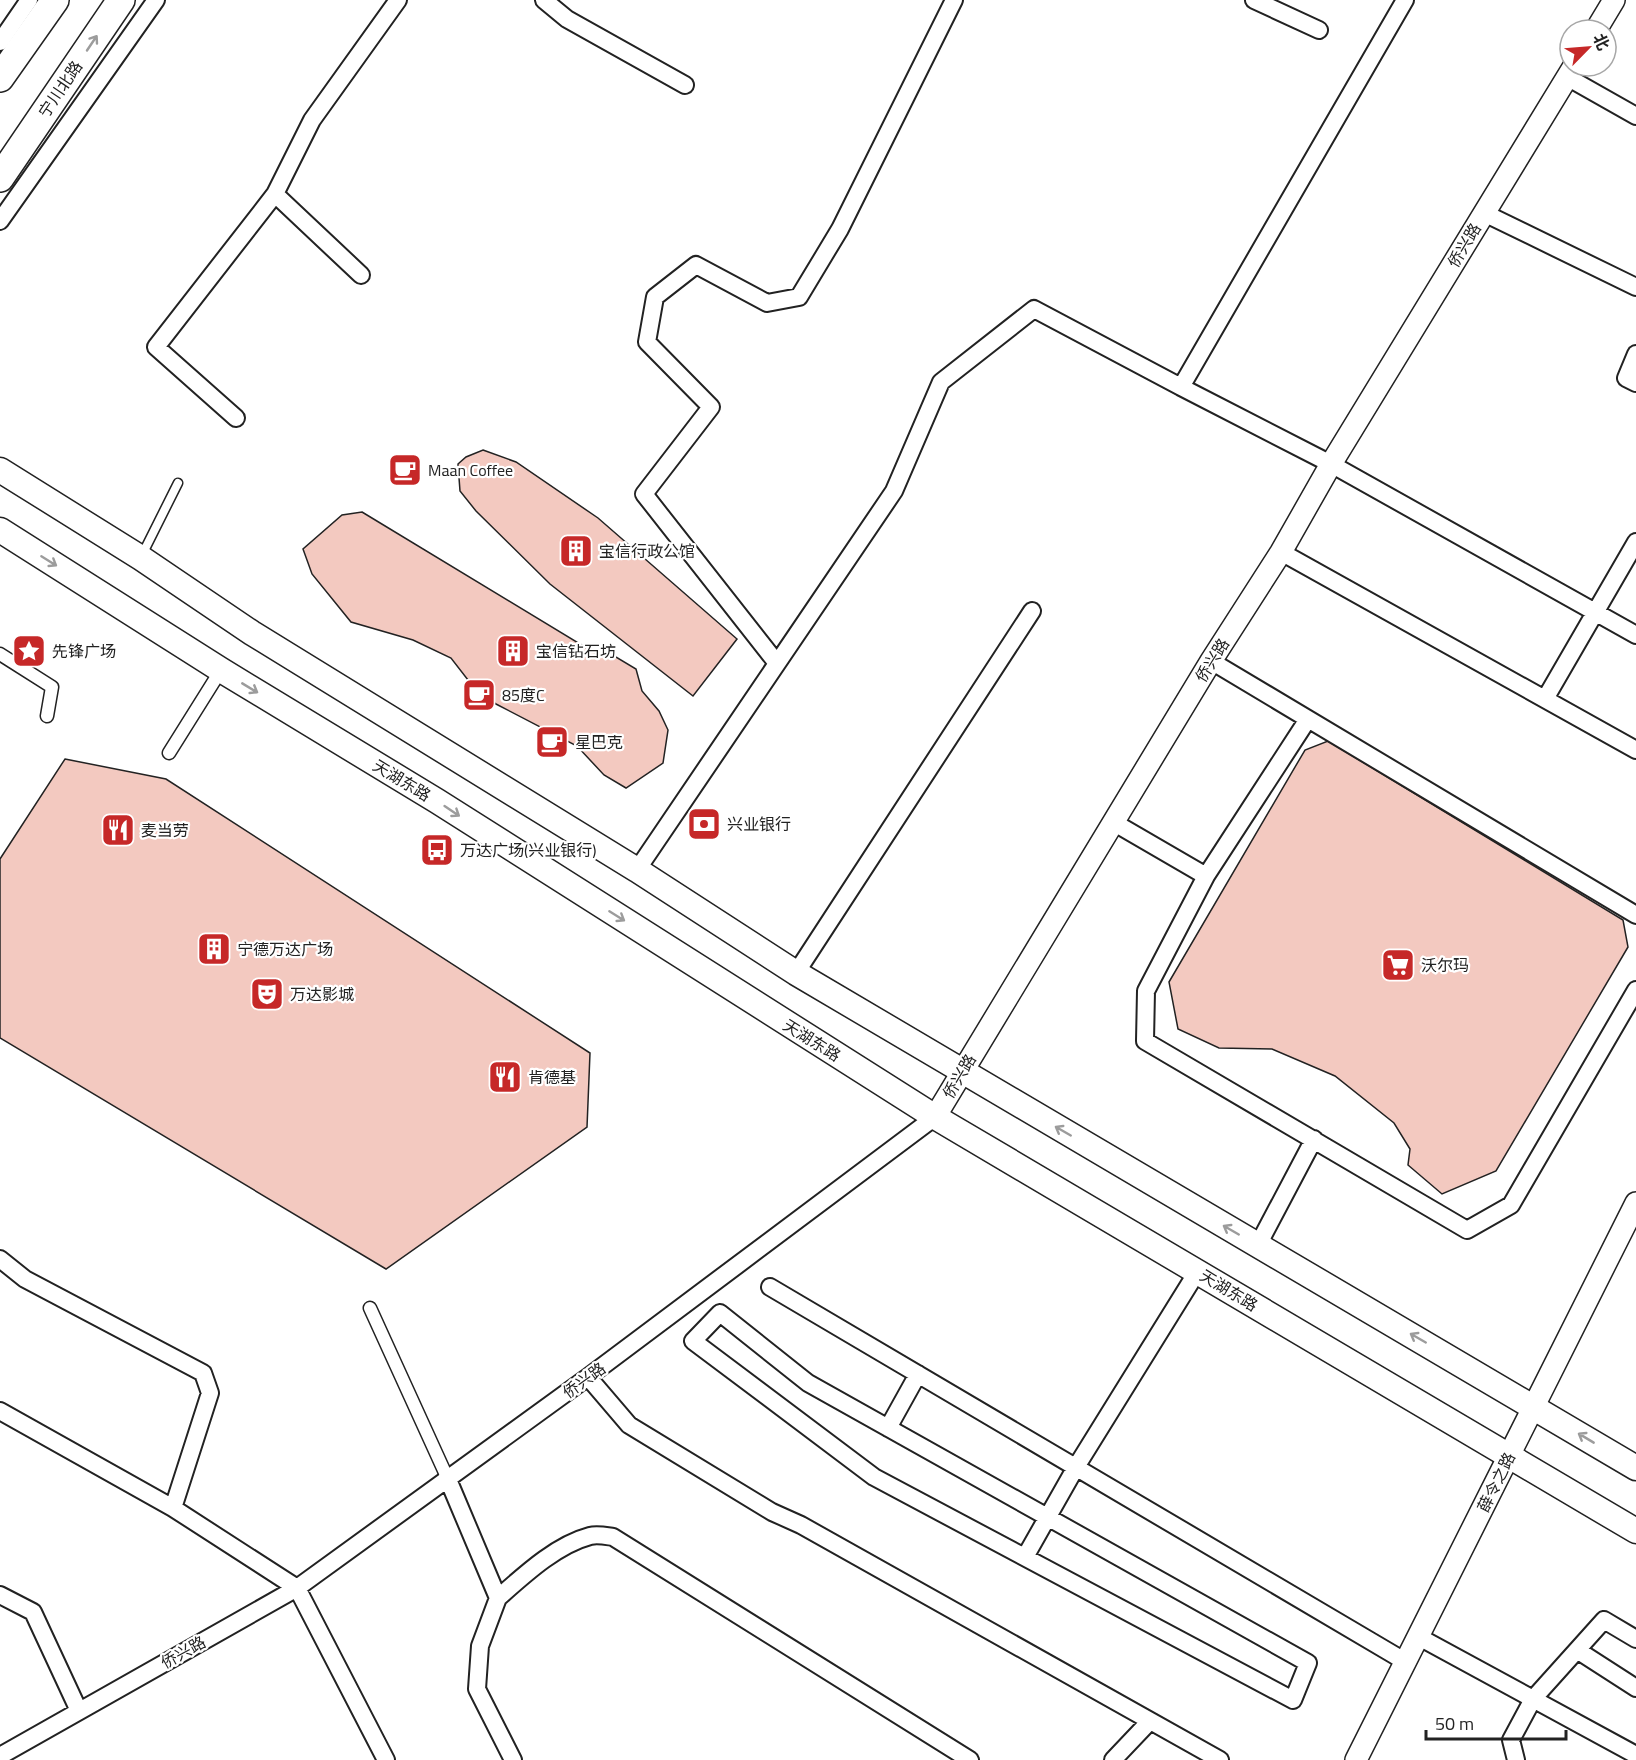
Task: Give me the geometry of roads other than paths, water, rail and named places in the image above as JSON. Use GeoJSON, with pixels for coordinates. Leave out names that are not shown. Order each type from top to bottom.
{"type":"FeatureCollection","features":[{"type":"Feature","properties":{"kind":"main road"},"geometry":{"type":"LineString","coordinates":[[0,78],[55,0]]}},
{"type":"Feature","properties":{"kind":"main road","name":"宁川北路"},"geometry":{"type":"LineString","coordinates":[[0,178],[121,0]]}},
{"type":"Feature","properties":{"kind":"main road"},"geometry":{"type":"LineString","coordinates":[[0,470],[141,558],[262,639],[637,870],[796,973],[1533,1405],[1636,1468]]}},
{"type":"Feature","properties":{"kind":"main road","name":"天湖东路"},"geometry":{"type":"LineString","coordinates":[[0,530],[221,670],[436,801],[935,1117],[1636,1531]]}},
{"type":"Feature","properties":{"kind":"street"},"geometry":{"type":"LineString","coordinates":[[0,42],[29,0]]}},
{"type":"Feature","properties":{"kind":"street"},"geometry":{"type":"LineString","coordinates":[[0,221],[156,0]]}},
{"type":"Feature","properties":{"kind":"street"},"geometry":{"type":"LineString","coordinates":[[236,418],[156,347],[275,194],[312,120],[398,0]]}},
{"type":"Feature","properties":{"kind":"street"},"geometry":{"type":"LineString","coordinates":[[544,0],[567,19],[685,86]]}},
{"type":"Feature","properties":{"kind":"street"},"geometry":{"type":"LineString","coordinates":[[776,662],[644,494],[711,407],[647,342],[655,297],[696,265],[767,303],[799,297],[840,229],[954,0]]}},
{"type":"Feature","properties":{"kind":"street"},"geometry":{"type":"LineString","coordinates":[[1254,0],[1319,30]]}},
{"type":"Feature","properties":{"kind":"street"},"geometry":{"type":"LineString","coordinates":[[1181,387],[1405,0]]}},
{"type":"Feature","properties":{"kind":"street"},"geometry":{"type":"LineString","coordinates":[[1603,18],[1614,0]]}},
{"type":"Feature","properties":{"kind":"street","name":"侨兴路"},"geometry":{"type":"LineString","coordinates":[[0,1756],[297,1588],[447,1477],[588,1377],[935,1117],[1211,661],[1281,552],[1331,464],[1567,78]]}},
{"type":"Feature","properties":{"kind":"street"},"geometry":{"type":"LineString","coordinates":[[1581,78],[1636,116]]}},
{"type":"Feature","properties":{"kind":"street"},"geometry":{"type":"LineString","coordinates":[[275,194],[361,275]]}},
{"type":"Feature","properties":{"kind":"street"},"geometry":{"type":"LineString","coordinates":[[1484,213],[1636,287]]}},
{"type":"Feature","properties":{"kind":"street"},"geometry":{"type":"LineString","coordinates":[[637,870],[894,491],[941,382],[1034,309],[1331,464],[1636,635]]}},
{"type":"Feature","properties":{"kind":"street"},"geometry":{"type":"LineString","coordinates":[[1636,354],[1626,378],[1636,383]]}},
{"type":"Feature","properties":{"kind":"street"},"geometry":{"type":"LineString","coordinates":[[1545,699],[1597,613],[1636,542]]}},
{"type":"Feature","properties":{"kind":"street"},"geometry":{"type":"LineString","coordinates":[[1281,552],[1636,750]]}},
{"type":"Feature","properties":{"kind":"street"},"geometry":{"type":"LineString","coordinates":[[796,973],[1032,611]]}},
{"type":"Feature","properties":{"kind":"street"},"geometry":{"type":"LineString","coordinates":[[0,654],[52,687],[47,716]]}},
{"type":"Feature","properties":{"kind":"street"},"geometry":{"type":"LineString","coordinates":[[1211,661],[1636,915]]}},
{"type":"Feature","properties":{"kind":"street"},"geometry":{"type":"LineString","coordinates":[[169,753],[221,670]]}},
{"type":"Feature","properties":{"kind":"street"},"geometry":{"type":"LineString","coordinates":[[1308,718],[1206,876],[1146,991],[1144,1041],[1467,1230],[1511,1205],[1636,990]]}},
{"type":"Feature","properties":{"kind":"street"},"geometry":{"type":"LineString","coordinates":[[1113,822],[1206,876]]}},
{"type":"Feature","properties":{"kind":"street"},"geometry":{"type":"LineString","coordinates":[[1258,1245],[1314,1139]]}},
{"type":"Feature","properties":{"kind":"street","name":"薛令之路"},"geometry":{"type":"LineString","coordinates":[[1356,1760],[1636,1203]]}},
{"type":"Feature","properties":{"kind":"street"},"geometry":{"type":"LineString","coordinates":[[0,1259],[25,1279],[202,1373],[210,1393],[173,1508]]}},
{"type":"Feature","properties":{"kind":"street"},"geometry":{"type":"LineString","coordinates":[[1025,1557],[1076,1467],[1197,1272]]}},
{"type":"Feature","properties":{"kind":"street"},"geometry":{"type":"LineString","coordinates":[[770,1287],[1406,1662]]}},
{"type":"Feature","properties":{"kind":"street"},"geometry":{"type":"LineString","coordinates":[[370,1308],[447,1477],[498,1598]]}},
{"type":"Feature","properties":{"kind":"street"},"geometry":{"type":"LineString","coordinates":[[720,1313],[808,1383],[1047,1517],[1308,1663],[1293,1700],[874,1477],[693,1341],[720,1313]]}},
{"type":"Feature","properties":{"kind":"street"},"geometry":{"type":"LineString","coordinates":[[888,1428],[918,1374]]}},
{"type":"Feature","properties":{"kind":"street"},"geometry":{"type":"LineString","coordinates":[[588,1377],[629,1425],[772,1512],[801,1525],[1220,1760]]}},
{"type":"Feature","properties":{"kind":"street"},"geometry":{"type":"LineString","coordinates":[[0,1411],[173,1508],[297,1588],[386,1760]]}},
{"type":"Feature","properties":{"kind":"street"},"geometry":{"type":"LineString","coordinates":[[513,1760],[477,1689],[480,1646],[498,1598],[531,1570],[577,1541],[593,1535],[613,1537],[970,1760]]}},
{"type":"Feature","properties":{"kind":"street"},"geometry":{"type":"LineString","coordinates":[[0,1595],[33,1612],[79,1711]]}},
{"type":"Feature","properties":{"kind":"street"},"geometry":{"type":"LineString","coordinates":[[1516,1760],[1511,1740],[1533,1699],[1604,1620],[1636,1639]]}},
{"type":"Feature","properties":{"kind":"street"},"geometry":{"type":"LineString","coordinates":[[1419,1636],[1636,1755]]}},
{"type":"Feature","properties":{"kind":"street"},"geometry":{"type":"LineString","coordinates":[[1577,1650],[1636,1688]]}},
{"type":"Feature","properties":{"kind":"street"},"geometry":{"type":"LineString","coordinates":[[1113,1760],[1150,1721]]}},
{"type":"Feature","properties":{"kind":"lane"},"geometry":{"type":"LineString","coordinates":[[141,558],[178,483]]}},
{"type":"Feature","properties":{"kind":"place","name":"Maan Coffee"},"geometry":{"type":"Point","coordinates":[405,470]}},
{"type":"Feature","properties":{"kind":"place","name":"宝信行政公馆"},"geometry":{"type":"Point","coordinates":[576,551]}},
{"type":"Feature","properties":{"kind":"place","name":"先锋广场"},"geometry":{"type":"Point","coordinates":[29,651]}},
{"type":"Feature","properties":{"kind":"place","name":"宝信钻石坊"},"geometry":{"type":"Point","coordinates":[513,651]}},
{"type":"Feature","properties":{"kind":"place","name":"85度C"},"geometry":{"type":"Point","coordinates":[479,695]}},
{"type":"Feature","properties":{"kind":"place","name":"星巴克"},"geometry":{"type":"Point","coordinates":[552,742]}},
{"type":"Feature","properties":{"kind":"place","name":"兴业银行"},"geometry":{"type":"Point","coordinates":[704,824]}},
{"type":"Feature","properties":{"kind":"place","name":"麦当劳"},"geometry":{"type":"Point","coordinates":[118,830]}},
{"type":"Feature","properties":{"kind":"place","name":"万达广场(兴业银行)"},"geometry":{"type":"Point","coordinates":[437,850]}},
{"type":"Feature","properties":{"kind":"place","name":"宁德万达广场"},"geometry":{"type":"Point","coordinates":[214,949]}},
{"type":"Feature","properties":{"kind":"place","name":"沃尔玛"},"geometry":{"type":"Point","coordinates":[1398,965]}},
{"type":"Feature","properties":{"kind":"place","name":"万达影城"},"geometry":{"type":"Point","coordinates":[267,994]}},
{"type":"Feature","properties":{"kind":"place","name":"肯德基"},"geometry":{"type":"Point","coordinates":[505,1077]}}]}
